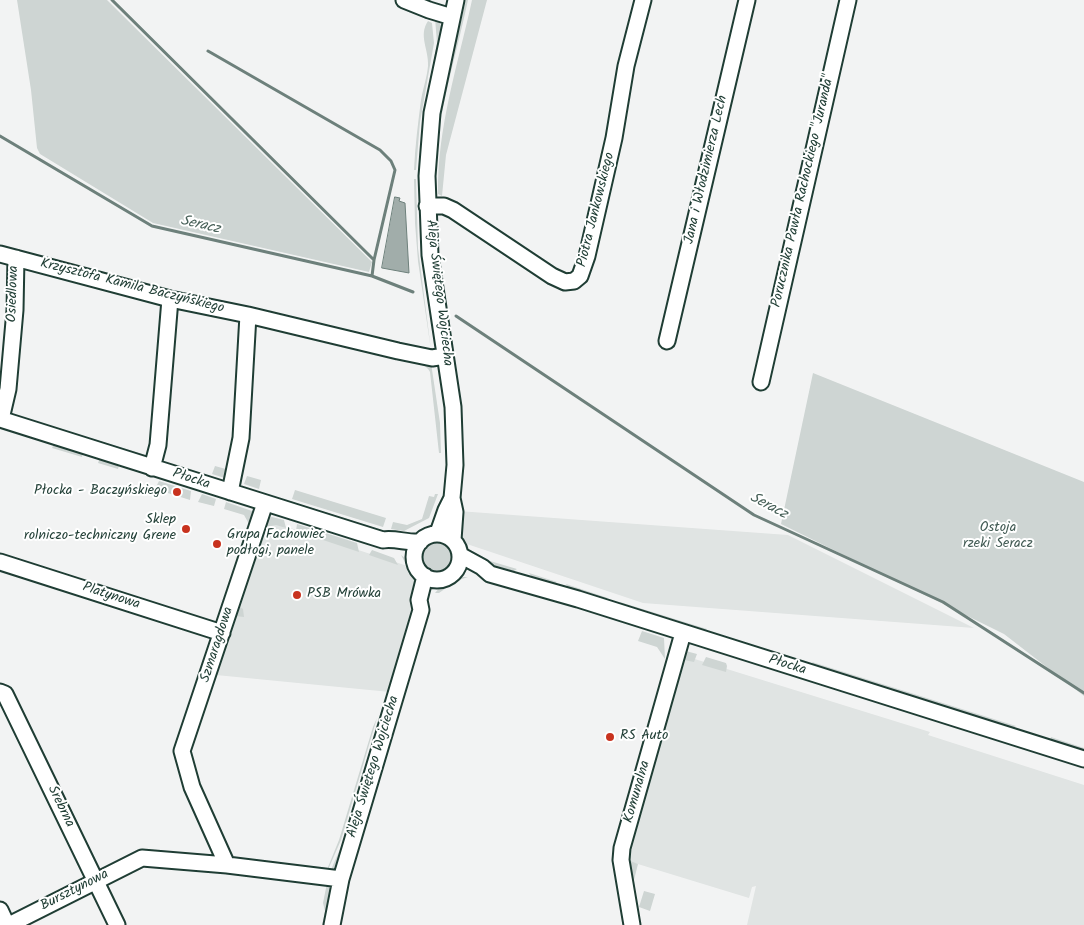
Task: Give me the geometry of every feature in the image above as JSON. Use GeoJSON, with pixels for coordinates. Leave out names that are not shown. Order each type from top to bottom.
{"type":"FeatureCollection","features":[{"type":"Feature","properties":{"kind":"street"},"geometry":{"type":"LineString","coordinates":[[404,0],[429,10],[452,16]]}},
{"type":"Feature","properties":{"kind":"street","name":"Aleja Świętego Wojciecha"},"geometry":{"type":"LineString","coordinates":[[452,540],[455,512],[452,498],[456,465],[453,407],[430,255],[427,176],[432,113],[456,0]]}},
{"type":"Feature","properties":{"kind":"street","name":"Piotra Jankowskiego"},"geometry":{"type":"LineString","coordinates":[[427,206],[444,206],[453,210],[558,279],[565,282],[574,281],[580,276],[587,256],[603,187],[614,138],[626,66],[643,0]]}},
{"type":"Feature","properties":{"kind":"street","name":"Jana i Włodzimierza Lech"},"geometry":{"type":"LineString","coordinates":[[667,340],[746,0]]}},
{"type":"Feature","properties":{"kind":"street","name":"Porucznika Pawła Rachockiego \"Juranda\""},"geometry":{"type":"LineString","coordinates":[[761,382],[848,0]]}},
{"type":"Feature","properties":{"kind":"street","name":"Krzysztofa Kamila Baczyńskiego"},"geometry":{"type":"LineString","coordinates":[[0,254],[170,299],[248,315],[398,351],[432,358],[445,356]]}},
{"type":"Feature","properties":{"kind":"street","name":"Osiedlowa"},"geometry":{"type":"LineString","coordinates":[[1,419],[7,399],[15,310],[16,258]]}},
{"type":"Feature","properties":{"kind":"street"},"geometry":{"type":"LineString","coordinates":[[152,468],[158,445],[170,299]]}},
{"type":"Feature","properties":{"kind":"street"},"geometry":{"type":"LineString","coordinates":[[0,305],[15,310]]}},
{"type":"Feature","properties":{"kind":"street"},"geometry":{"type":"LineString","coordinates":[[230,492],[241,438],[248,315]]}},
{"type":"Feature","properties":{"kind":"street","name":"Płocka"},"geometry":{"type":"LineString","coordinates":[[1,419],[383,540],[392,538],[413,543],[420,542]]}},
{"type":"Feature","properties":{"kind":"street","name":"Aleja Świętego Wojciecha"},"geometry":{"type":"LineString","coordinates":[[436,534],[452,498]]}},
{"type":"Feature","properties":{"kind":"street","name":"Szmaragdowa"},"geometry":{"type":"LineString","coordinates":[[227,865],[192,787],[182,751],[265,503]]}},
{"type":"Feature","properties":{"kind":"street"},"geometry":{"type":"LineString","coordinates":[[436,534],[448,536],[452,540],[459,550],[460,561],[456,571],[448,578],[431,578],[418,569],[414,559],[420,542],[430,535],[436,534]]}},
{"type":"Feature","properties":{"kind":"street","name":"Płocka"},"geometry":{"type":"LineString","coordinates":[[383,540],[388,546],[414,559]]}},
{"type":"Feature","properties":{"kind":"street","name":"Płocka"},"geometry":{"type":"LineString","coordinates":[[460,555],[482,567],[490,574],[1084,759]]}},
{"type":"Feature","properties":{"kind":"street","name":"Platynowa"},"geometry":{"type":"LineString","coordinates":[[0,562],[222,633]]}},
{"type":"Feature","properties":{"kind":"street","name":"Płocka"},"geometry":{"type":"LineString","coordinates":[[456,571],[481,576],[490,574]]}},
{"type":"Feature","properties":{"kind":"street","name":"Aleja Świętego Wojciecha"},"geometry":{"type":"LineString","coordinates":[[332,925],[341,879],[421,610],[420,600],[431,578]]}},
{"type":"Feature","properties":{"kind":"street","name":"Komunalna"},"geometry":{"type":"LineString","coordinates":[[632,925],[621,860],[622,848],[683,633]]}},
{"type":"Feature","properties":{"kind":"street","name":"Srebrna"},"geometry":{"type":"LineString","coordinates":[[0,692],[5,694],[117,925]]}},
{"type":"Feature","properties":{"kind":"street","name":"Bursztynowa"},"geometry":{"type":"LineString","coordinates":[[8,925],[142,858],[227,865]]}},
{"type":"Feature","properties":{"kind":"street"},"geometry":{"type":"LineString","coordinates":[[227,865],[341,879]]}},
{"type":"Feature","properties":{"kind":"street"},"geometry":{"type":"LineString","coordinates":[[0,910],[8,925]]}},
{"type":"Feature","properties":{"kind":"shaded area"},"geometry":{"type":"Polygon","coordinates":[[[395,197],[400,198],[399,201],[405,203],[409,273],[382,268],[395,197]]]}},
{"type":"Feature","properties":{"kind":"shaded area"},"geometry":{"type":"Polygon","coordinates":[[[458,511],[788,535],[974,628],[643,603],[458,541],[458,511]]]}},
{"type":"Feature","properties":{"kind":"shaded area"},"geometry":{"type":"Polygon","coordinates":[[[275,523],[426,572],[390,692],[216,675],[266,527],[275,523]]]}},
{"type":"Feature","properties":{"kind":"shaded area"},"geometry":{"type":"Polygon","coordinates":[[[685,656],[930,732],[928,735],[1084,785],[1084,925],[747,925],[756,886],[752,887],[749,898],[628,861],[685,656]]]}},
{"type":"Feature","properties":{"kind":"green space"},"geometry":{"type":"Polygon","coordinates":[[[17,0],[107,0],[372,262],[369,272],[153,223],[40,154],[37,148],[31,90],[17,0]]]}},
{"type":"Feature","properties":{"kind":"green space"},"geometry":{"type":"Polygon","coordinates":[[[466,0],[468,0],[445,97],[437,145],[434,195],[432,186],[437,121],[466,0]]]}},
{"type":"Feature","properties":{"kind":"green space"},"geometry":{"type":"Polygon","coordinates":[[[472,0],[487,0],[446,155],[442,196],[438,194],[441,145],[455,72],[472,0]]]}},
{"type":"Feature","properties":{"kind":"green space"},"geometry":{"type":"Polygon","coordinates":[[[435,18],[439,21],[442,29],[419,170],[425,106],[437,43],[435,18]]]}},
{"type":"Feature","properties":{"kind":"green space"},"geometry":{"type":"Polygon","coordinates":[[[428,21],[432,23],[434,43],[420,122],[416,170],[414,170],[421,100],[428,66],[424,32],[428,21]]]}},
{"type":"Feature","properties":{"kind":"green space"},"geometry":{"type":"Polygon","coordinates":[[[414,179],[416,179],[418,248],[431,350],[418,261],[414,179]]]}},
{"type":"Feature","properties":{"kind":"green space"},"geometry":{"type":"Polygon","coordinates":[[[419,179],[421,183],[437,343],[435,346],[422,250],[419,179]]]}},
{"type":"Feature","properties":{"kind":"green space"},"geometry":{"type":"Polygon","coordinates":[[[415,360],[431,363],[440,423],[441,453],[439,453],[430,372],[424,366],[410,362],[415,360]]]}},
{"type":"Feature","properties":{"kind":"green space","name":"Ostoja rzeki Seracz"},"geometry":{"type":"Polygon","coordinates":[[[813,373],[1084,482],[1084,696],[1004,634],[781,524],[813,373]]]}},
{"type":"Feature","properties":{"kind":"green space"},"geometry":{"type":"Polygon","coordinates":[[[90,438],[146,455],[141,457],[90,440],[90,438]]]}},
{"type":"Feature","properties":{"kind":"green space"},"geometry":{"type":"Polygon","coordinates":[[[54,444],[83,453],[82,457],[52,448],[54,444]]]}},
{"type":"Feature","properties":{"kind":"green space"},"geometry":{"type":"Polygon","coordinates":[[[100,458],[119,465],[118,469],[98,463],[100,458]]]}},
{"type":"Feature","properties":{"kind":"green space"},"geometry":{"type":"Polygon","coordinates":[[[215,466],[233,471],[231,480],[212,474],[215,466]]]}},
{"type":"Feature","properties":{"kind":"green space"},"geometry":{"type":"Polygon","coordinates":[[[247,476],[261,480],[259,489],[244,484],[247,476]]]}},
{"type":"Feature","properties":{"kind":"green space"},"geometry":{"type":"Polygon","coordinates":[[[159,481],[191,491],[190,500],[155,489],[159,481]]]}},
{"type":"Feature","properties":{"kind":"green space"},"geometry":{"type":"Polygon","coordinates":[[[295,490],[386,518],[383,527],[292,499],[295,490]]]}},
{"type":"Feature","properties":{"kind":"green space"},"geometry":{"type":"Polygon","coordinates":[[[202,494],[216,499],[214,506],[198,502],[202,494]]]}},
{"type":"Feature","properties":{"kind":"green space"},"geometry":{"type":"Polygon","coordinates":[[[435,494],[438,494],[429,518],[404,531],[391,529],[393,522],[407,525],[422,519],[429,496],[434,497],[435,494]]]}},
{"type":"Feature","properties":{"kind":"green space"},"geometry":{"type":"Polygon","coordinates":[[[290,501],[382,531],[380,532],[289,504],[290,501]]]}},
{"type":"Feature","properties":{"kind":"green space"},"geometry":{"type":"Polygon","coordinates":[[[226,502],[252,511],[252,517],[248,527],[249,524],[244,515],[224,509],[226,502]]]}},
{"type":"Feature","properties":{"kind":"green space"},"geometry":{"type":"Polygon","coordinates":[[[268,518],[284,520],[286,528],[276,525],[266,527],[240,607],[243,609],[244,617],[235,616],[266,522],[268,518]]]}},
{"type":"Feature","properties":{"kind":"green space"},"geometry":{"type":"Polygon","coordinates":[[[297,524],[357,543],[359,552],[296,531],[297,524]]]}},
{"type":"Feature","properties":{"kind":"green space"},"geometry":{"type":"Polygon","coordinates":[[[437,542],[443,543],[451,551],[451,563],[443,571],[437,572],[431,571],[423,563],[422,557],[423,551],[431,543],[437,542]]]}},
{"type":"Feature","properties":{"kind":"green space"},"geometry":{"type":"Polygon","coordinates":[[[372,550],[394,558],[398,565],[369,555],[372,550]]]}},
{"type":"Feature","properties":{"kind":"green space"},"geometry":{"type":"Polygon","coordinates":[[[401,555],[409,561],[417,577],[416,583],[401,555]]]}},
{"type":"Feature","properties":{"kind":"green space"},"geometry":{"type":"Polygon","coordinates":[[[480,558],[517,569],[511,573],[489,566],[480,558]]]}},
{"type":"Feature","properties":{"kind":"green space"},"geometry":{"type":"Polygon","coordinates":[[[529,573],[557,582],[551,585],[537,581],[529,573]]]}},
{"type":"Feature","properties":{"kind":"green space"},"geometry":{"type":"Polygon","coordinates":[[[458,577],[468,577],[456,581],[439,593],[435,593],[442,585],[458,577]]]}},
{"type":"Feature","properties":{"kind":"green space"},"geometry":{"type":"Polygon","coordinates":[[[566,584],[608,598],[602,600],[584,592],[572,592],[566,584]]]}},
{"type":"Feature","properties":{"kind":"green space"},"geometry":{"type":"Polygon","coordinates":[[[620,602],[707,629],[686,628],[677,621],[633,607],[623,606],[620,602]]]}},
{"type":"Feature","properties":{"kind":"green space"},"geometry":{"type":"Polygon","coordinates":[[[642,631],[664,638],[665,659],[657,647],[638,641],[642,631]]]}},
{"type":"Feature","properties":{"kind":"green space"},"geometry":{"type":"Polygon","coordinates":[[[682,650],[697,654],[694,662],[684,660],[628,860],[638,864],[634,880],[632,880],[625,859],[682,650]]]}},
{"type":"Feature","properties":{"kind":"green space"},"geometry":{"type":"Polygon","coordinates":[[[706,657],[726,663],[726,672],[702,665],[706,657]]]}},
{"type":"Feature","properties":{"kind":"green space"},"geometry":{"type":"Polygon","coordinates":[[[399,658],[400,661],[337,869],[330,872],[344,840],[399,658]]]}},
{"type":"Feature","properties":{"kind":"green space"},"geometry":{"type":"Polygon","coordinates":[[[812,662],[1016,726],[1012,729],[815,667],[812,662]]]}},
{"type":"Feature","properties":{"kind":"green space"},"geometry":{"type":"Polygon","coordinates":[[[377,718],[341,840],[326,872],[339,840],[377,718]]]}},
{"type":"Feature","properties":{"kind":"green space"},"geometry":{"type":"Polygon","coordinates":[[[1051,737],[1084,748],[1084,753],[1050,742],[1051,737]]]}},
{"type":"Feature","properties":{"kind":"green space"},"geometry":{"type":"Polygon","coordinates":[[[327,883],[332,889],[329,909],[324,925],[322,925],[325,911],[323,903],[327,883]]]}},
{"type":"Feature","properties":{"kind":"green space"},"geometry":{"type":"Polygon","coordinates":[[[644,891],[655,894],[650,911],[639,907],[644,891]]]}},
{"type":"Feature","properties":{"kind":"waterway"},"geometry":{"type":"LineString","coordinates":[[112,0],[374,260],[372,276]]}},
{"type":"Feature","properties":{"kind":"waterway"},"geometry":{"type":"LineString","coordinates":[[208,51],[380,150],[391,161],[395,170],[374,260]]}},
{"type":"Feature","properties":{"kind":"waterway","name":"Seracz"},"geometry":{"type":"LineString","coordinates":[[0,136],[152,226],[372,276],[413,292]]}},
{"type":"Feature","properties":{"kind":"waterway","name":"Seracz"},"geometry":{"type":"LineString","coordinates":[[456,316],[754,515],[943,602],[1084,693]]}},
{"type":"Feature","properties":{"kind":"place","name":"Płocka - Baczyńskiego"},"geometry":{"type":"Point","coordinates":[177,492]}},
{"type":"Feature","properties":{"kind":"place","name":"Sklep rolniczo-techniczny Grene"},"geometry":{"type":"Point","coordinates":[186,529]}},
{"type":"Feature","properties":{"kind":"place","name":"Grupa Fachowiec podłogi, panele"},"geometry":{"type":"Point","coordinates":[217,544]}},
{"type":"Feature","properties":{"kind":"place","name":"PSB Mrówka"},"geometry":{"type":"Point","coordinates":[297,595]}},
{"type":"Feature","properties":{"kind":"place","name":"RS Auto"},"geometry":{"type":"Point","coordinates":[610,737]}}]}
